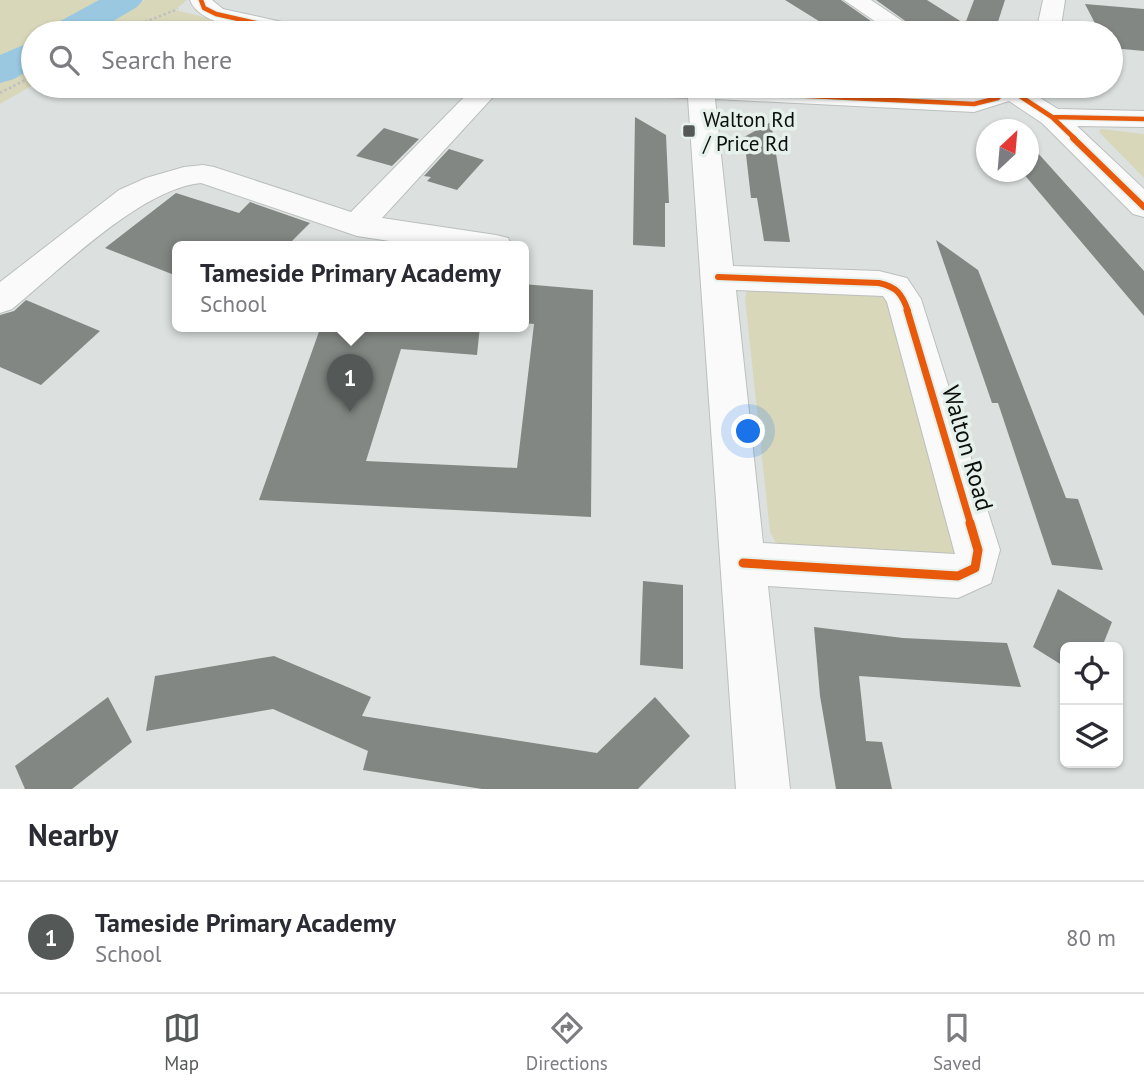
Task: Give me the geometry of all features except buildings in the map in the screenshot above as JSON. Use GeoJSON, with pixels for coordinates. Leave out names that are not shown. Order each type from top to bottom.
{"type":"FeatureCollection","features":[{"type":"Feature","properties":{"kind":"street"},"geometry":{"type":"LineString","coordinates":[[201,0],[204,8],[216,14],[247,21]]}},
{"type":"Feature","properties":{"kind":"street"},"geometry":{"type":"LineString","coordinates":[[855,0],[889,21]]}},
{"type":"Feature","properties":{"kind":"street"},"geometry":{"type":"LineString","coordinates":[[1050,21],[1054,0]]}},
{"type":"Feature","properties":{"kind":"street"},"geometry":{"type":"LineString","coordinates":[[357,225],[479,98]]}},
{"type":"Feature","properties":{"kind":"street"},"geometry":{"type":"LineString","coordinates":[[702,98],[763,789]]}},
{"type":"Feature","properties":{"kind":"street"},"geometry":{"type":"LineString","coordinates":[[838,98],[974,104],[998,98]]}},
{"type":"Feature","properties":{"kind":"street"},"geometry":{"type":"LineString","coordinates":[[1023,98],[1052,117],[1144,207]]}},
{"type":"Feature","properties":{"kind":"street"},"geometry":{"type":"LineString","coordinates":[[1052,117],[1144,119]]}},
{"type":"Feature","properties":{"kind":"street"},"geometry":{"type":"LineString","coordinates":[[0,300],[130,197],[148,187],[191,174],[203,174],[357,225],[463,241]]}},
{"type":"Feature","properties":{"kind":"street","name":"Walton Road"},"geometry":{"type":"LineString","coordinates":[[718,277],[879,283],[895,287],[904,299],[978,550],[975,568],[958,576],[743,564]]}},
{"type":"Feature","properties":{"kind":"path"},"geometry":{"type":"LineString","coordinates":[[148,21],[201,0]]}},
{"type":"Feature","properties":{"kind":"path"},"geometry":{"type":"LineString","coordinates":[[0,93],[21,82]]}},
{"type":"Feature","properties":{"kind":"green space"},"geometry":{"type":"Polygon","coordinates":[[[0,0],[119,0],[81,21],[21,21],[21,55],[0,66],[0,0]]]}},
{"type":"Feature","properties":{"kind":"green space"},"geometry":{"type":"Polygon","coordinates":[[[145,0],[187,0],[175,10],[220,21],[109,21],[145,0]]]}},
{"type":"Feature","properties":{"kind":"green space"},"geometry":{"type":"Polygon","coordinates":[[[21,71],[21,92],[0,104],[0,83],[21,71]]]}},
{"type":"Feature","properties":{"kind":"green space"},"geometry":{"type":"Polygon","coordinates":[[[1101,129],[1144,134],[1144,178],[1099,132],[1101,129]]]}},
{"type":"Feature","properties":{"kind":"green space"},"geometry":{"type":"Polygon","coordinates":[[[748,287],[889,292],[965,562],[779,548],[770,532],[745,298],[748,287]]]}},
{"type":"Feature","properties":{"kind":"waterway"},"geometry":{"type":"LineString","coordinates":[[87,21],[125,0]]}},
{"type":"Feature","properties":{"kind":"waterway"},"geometry":{"type":"LineString","coordinates":[[0,71],[21,59]]}},
{"type":"Feature","properties":{"kind":"cycle path"},"geometry":{"type":"LineString","coordinates":[[201,0],[204,8],[216,14],[247,21]]}},
{"type":"Feature","properties":{"kind":"cycle path"},"geometry":{"type":"LineString","coordinates":[[851,98],[974,104],[998,98]]}},
{"type":"Feature","properties":{"kind":"cycle path"},"geometry":{"type":"LineString","coordinates":[[1023,98],[1052,117],[1144,207]]}},
{"type":"Feature","properties":{"kind":"cycle path"},"geometry":{"type":"LineString","coordinates":[[1052,117],[1144,119]]}},
{"type":"Feature","properties":{"kind":"cycle path"},"geometry":{"type":"LineString","coordinates":[[718,277],[879,283],[895,287],[904,299],[978,550],[975,568],[958,576],[743,563]]}},
{"type":"Feature","properties":{"kind":"place","name":"Walton Rd / Price Rd"},"geometry":{"type":"Point","coordinates":[689,131]}},
{"type":"Feature","properties":{"kind":"place","name":"Tameside Primary Academy"},"geometry":{"type":"Point","coordinates":[350,412]}}]}
